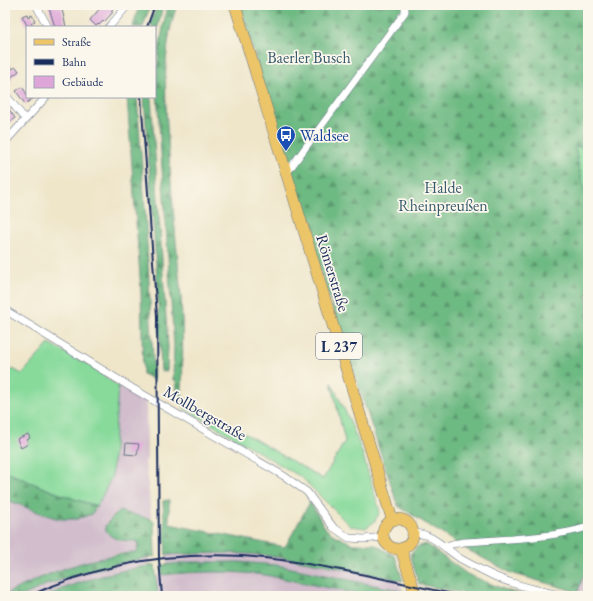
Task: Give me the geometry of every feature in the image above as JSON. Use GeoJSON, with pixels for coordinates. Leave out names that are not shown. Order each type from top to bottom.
{"type":"FeatureCollection","features":[{"type":"Feature","properties":{"kind":"main road","name":"Römerstraße"},"geometry":{"type":"LineString","coordinates":[[235,5],[392,519]]}},
{"type":"Feature","properties":{"kind":"main road"},"geometry":{"type":"LineString","coordinates":[[392,519],[407,521],[410,524],[413,533],[413,537],[409,545],[401,549],[392,548],[383,537],[384,528],[392,519]]}},
{"type":"Feature","properties":{"kind":"main road"},"geometry":{"type":"LineString","coordinates":[[401,549],[416,596]]}},
{"type":"Feature","properties":{"kind":"street"},"geometry":{"type":"LineString","coordinates":[[36,5],[47,26]]}},
{"type":"Feature","properties":{"kind":"street"},"geometry":{"type":"LineString","coordinates":[[110,26],[128,5]]}},
{"type":"Feature","properties":{"kind":"street"},"geometry":{"type":"LineString","coordinates":[[286,174],[405,12],[405,5]]}},
{"type":"Feature","properties":{"kind":"street"},"geometry":{"type":"LineString","coordinates":[[5,94],[25,119]]}},
{"type":"Feature","properties":{"kind":"street"},"geometry":{"type":"LineString","coordinates":[[5,142],[45,98]]}},
{"type":"Feature","properties":{"kind":"street","name":"Mollbergstraße"},"geometry":{"type":"LineString","coordinates":[[5,310],[110,373],[132,388],[284,476],[307,492],[333,527],[349,538],[364,539],[383,537]]}},
{"type":"Feature","properties":{"kind":"street"},"geometry":{"type":"LineString","coordinates":[[445,547],[464,542],[540,537],[575,531],[588,527]]}},
{"type":"Feature","properties":{"kind":"street"},"geometry":{"type":"LineString","coordinates":[[413,533],[421,533],[428,536],[462,559],[515,585],[563,596]]}},
{"type":"Feature","properties":{"kind":"shaded area"},"geometry":{"type":"Polygon","coordinates":[[[118,386],[146,400],[147,458],[145,463],[151,519],[119,511],[116,540],[138,542],[137,552],[115,554],[18,588],[5,595],[5,499],[43,514],[92,514],[112,476],[118,386]]]}},
{"type":"Feature","properties":{"kind":"shaded area"},"geometry":{"type":"Polygon","coordinates":[[[216,553],[248,554],[284,558],[376,575],[400,580],[403,591],[277,565],[216,562],[167,564],[166,555],[216,553]]]}},
{"type":"Feature","properties":{"kind":"shaded area"},"geometry":{"type":"Polygon","coordinates":[[[149,557],[150,566],[89,580],[45,596],[23,596],[46,585],[89,571],[149,557]]]}},
{"type":"Feature","properties":{"kind":"shaded area"},"geometry":{"type":"Polygon","coordinates":[[[205,572],[265,575],[368,596],[158,596],[156,576],[205,572]]]}},
{"type":"Feature","properties":{"kind":"shaded area"},"geometry":{"type":"Polygon","coordinates":[[[588,574],[588,594],[578,592],[583,576],[588,574]]]}},
{"type":"Feature","properties":{"kind":"green space"},"geometry":{"type":"Polygon","coordinates":[[[143,5],[150,5],[143,26],[133,26],[137,12],[143,5]]]}},
{"type":"Feature","properties":{"kind":"green space"},"geometry":{"type":"Polygon","coordinates":[[[157,5],[163,5],[156,35],[156,26],[150,26],[157,5]]]}},
{"type":"Feature","properties":{"kind":"green space"},"geometry":{"type":"Polygon","coordinates":[[[168,5],[177,5],[168,42],[166,61],[166,98],[170,173],[181,297],[183,347],[182,397],[177,394],[176,380],[173,380],[174,346],[157,92],[157,70],[163,27],[168,5]]]}},
{"type":"Feature","properties":{"kind":"green space","name":"Halde Rheinpreußen"},"geometry":{"type":"Polygon","coordinates":[[[240,5],[588,5],[588,149],[575,146],[588,203],[588,574],[583,576],[578,592],[511,573],[466,549],[398,506],[286,166],[240,5]]]}},
{"type":"Feature","properties":{"kind":"green space"},"geometry":{"type":"Polygon","coordinates":[[[127,98],[137,98],[146,224],[154,380],[143,374],[141,291],[127,98]]]}},
{"type":"Feature","properties":{"kind":"green space"},"geometry":{"type":"Polygon","coordinates":[[[144,98],[151,98],[168,347],[167,371],[161,371],[157,277],[144,98]]]}},
{"type":"Feature","properties":{"kind":"green space"},"geometry":{"type":"Polygon","coordinates":[[[575,145],[588,149],[588,203],[578,164],[575,145]]]}},
{"type":"Feature","properties":{"kind":"green space"},"geometry":{"type":"Polygon","coordinates":[[[49,344],[87,364],[118,386],[112,476],[97,506],[73,499],[5,471],[5,377],[13,369],[22,374],[49,344]]]}},
{"type":"Feature","properties":{"kind":"green space"},"geometry":{"type":"Polygon","coordinates":[[[331,382],[348,417],[361,449],[380,512],[374,522],[366,528],[350,526],[301,477],[184,408],[182,397],[323,479],[345,441],[331,382]]]}},
{"type":"Feature","properties":{"kind":"green space"},"geometry":{"type":"Polygon","coordinates":[[[5,471],[73,499],[97,506],[92,514],[77,519],[59,519],[43,514],[5,499],[5,471]]]}},
{"type":"Feature","properties":{"kind":"green space"},"geometry":{"type":"Polygon","coordinates":[[[169,500],[169,524],[285,547],[310,502],[326,529],[334,535],[353,544],[374,544],[395,556],[403,581],[288,558],[228,553],[166,555],[163,501],[169,500]]]}},
{"type":"Feature","properties":{"kind":"green space"},"geometry":{"type":"Polygon","coordinates":[[[119,511],[151,519],[154,522],[155,556],[89,571],[46,585],[23,596],[5,596],[10,592],[42,577],[68,567],[109,556],[137,552],[138,542],[114,538],[107,532],[105,527],[107,523],[119,511]]]}},
{"type":"Feature","properties":{"kind":"green space"},"geometry":{"type":"Polygon","coordinates":[[[426,544],[467,574],[508,591],[529,596],[476,596],[419,584],[410,554],[417,547],[426,544]]]}},
{"type":"Feature","properties":{"kind":"green space"},"geometry":{"type":"Polygon","coordinates":[[[191,562],[239,562],[277,565],[407,592],[408,596],[368,596],[265,575],[214,572],[162,575],[162,565],[191,562]]]}},
{"type":"Feature","properties":{"kind":"green space"},"geometry":{"type":"Polygon","coordinates":[[[155,565],[158,596],[45,596],[99,577],[155,565]]]}},
{"type":"Feature","properties":{"kind":"building"},"geometry":{"type":"Polygon","coordinates":[[[48,5],[56,5],[57,7],[61,5],[66,26],[55,26],[48,5]]]}},
{"type":"Feature","properties":{"kind":"building"},"geometry":{"type":"Polygon","coordinates":[[[103,5],[109,5],[113,9],[111,11],[113,12],[104,22],[103,21],[96,26],[90,20],[103,5]]]}},
{"type":"Feature","properties":{"kind":"building"},"geometry":{"type":"Polygon","coordinates":[[[27,14],[28,17],[32,15],[35,21],[31,23],[32,26],[27,26],[22,16],[27,14]]]}},
{"type":"Feature","properties":{"kind":"building"},"geometry":{"type":"Polygon","coordinates":[[[5,60],[12,69],[16,67],[19,71],[10,78],[12,79],[8,83],[5,78],[5,60]]]}},
{"type":"Feature","properties":{"kind":"building"},"geometry":{"type":"Polygon","coordinates":[[[22,87],[26,93],[26,98],[34,98],[25,104],[16,91],[22,87]]]}},
{"type":"Feature","properties":{"kind":"building"},"geometry":{"type":"Polygon","coordinates":[[[5,104],[15,118],[9,123],[5,120],[5,104]]]}},
{"type":"Feature","properties":{"kind":"building"},"geometry":{"type":"Polygon","coordinates":[[[28,434],[30,438],[27,440],[28,444],[21,448],[17,439],[28,434]]]}},
{"type":"Feature","properties":{"kind":"building"},"geometry":{"type":"Polygon","coordinates":[[[126,443],[139,444],[137,455],[125,454],[126,443]]]}},
{"type":"Feature","properties":{"kind":"railway"},"geometry":{"type":"LineString","coordinates":[[147,26],[155,5]]}},
{"type":"Feature","properties":{"kind":"railway"},"geometry":{"type":"LineString","coordinates":[[141,98],[157,316],[159,560],[162,596]]}},
{"type":"Feature","properties":{"kind":"railway"},"geometry":{"type":"LineString","coordinates":[[29,596],[80,576],[133,563],[187,556],[215,555],[242,556],[297,562],[352,572],[462,596]]}},
{"type":"Feature","properties":{"kind":"place","name":"Waldsee"},"geometry":{"type":"Point","coordinates":[286,152]}},
{"type":"Feature","properties":{"kind":"park label","name":"Baerler Busch"},"geometry":{"type":"Point","coordinates":[309,57]}}]}
